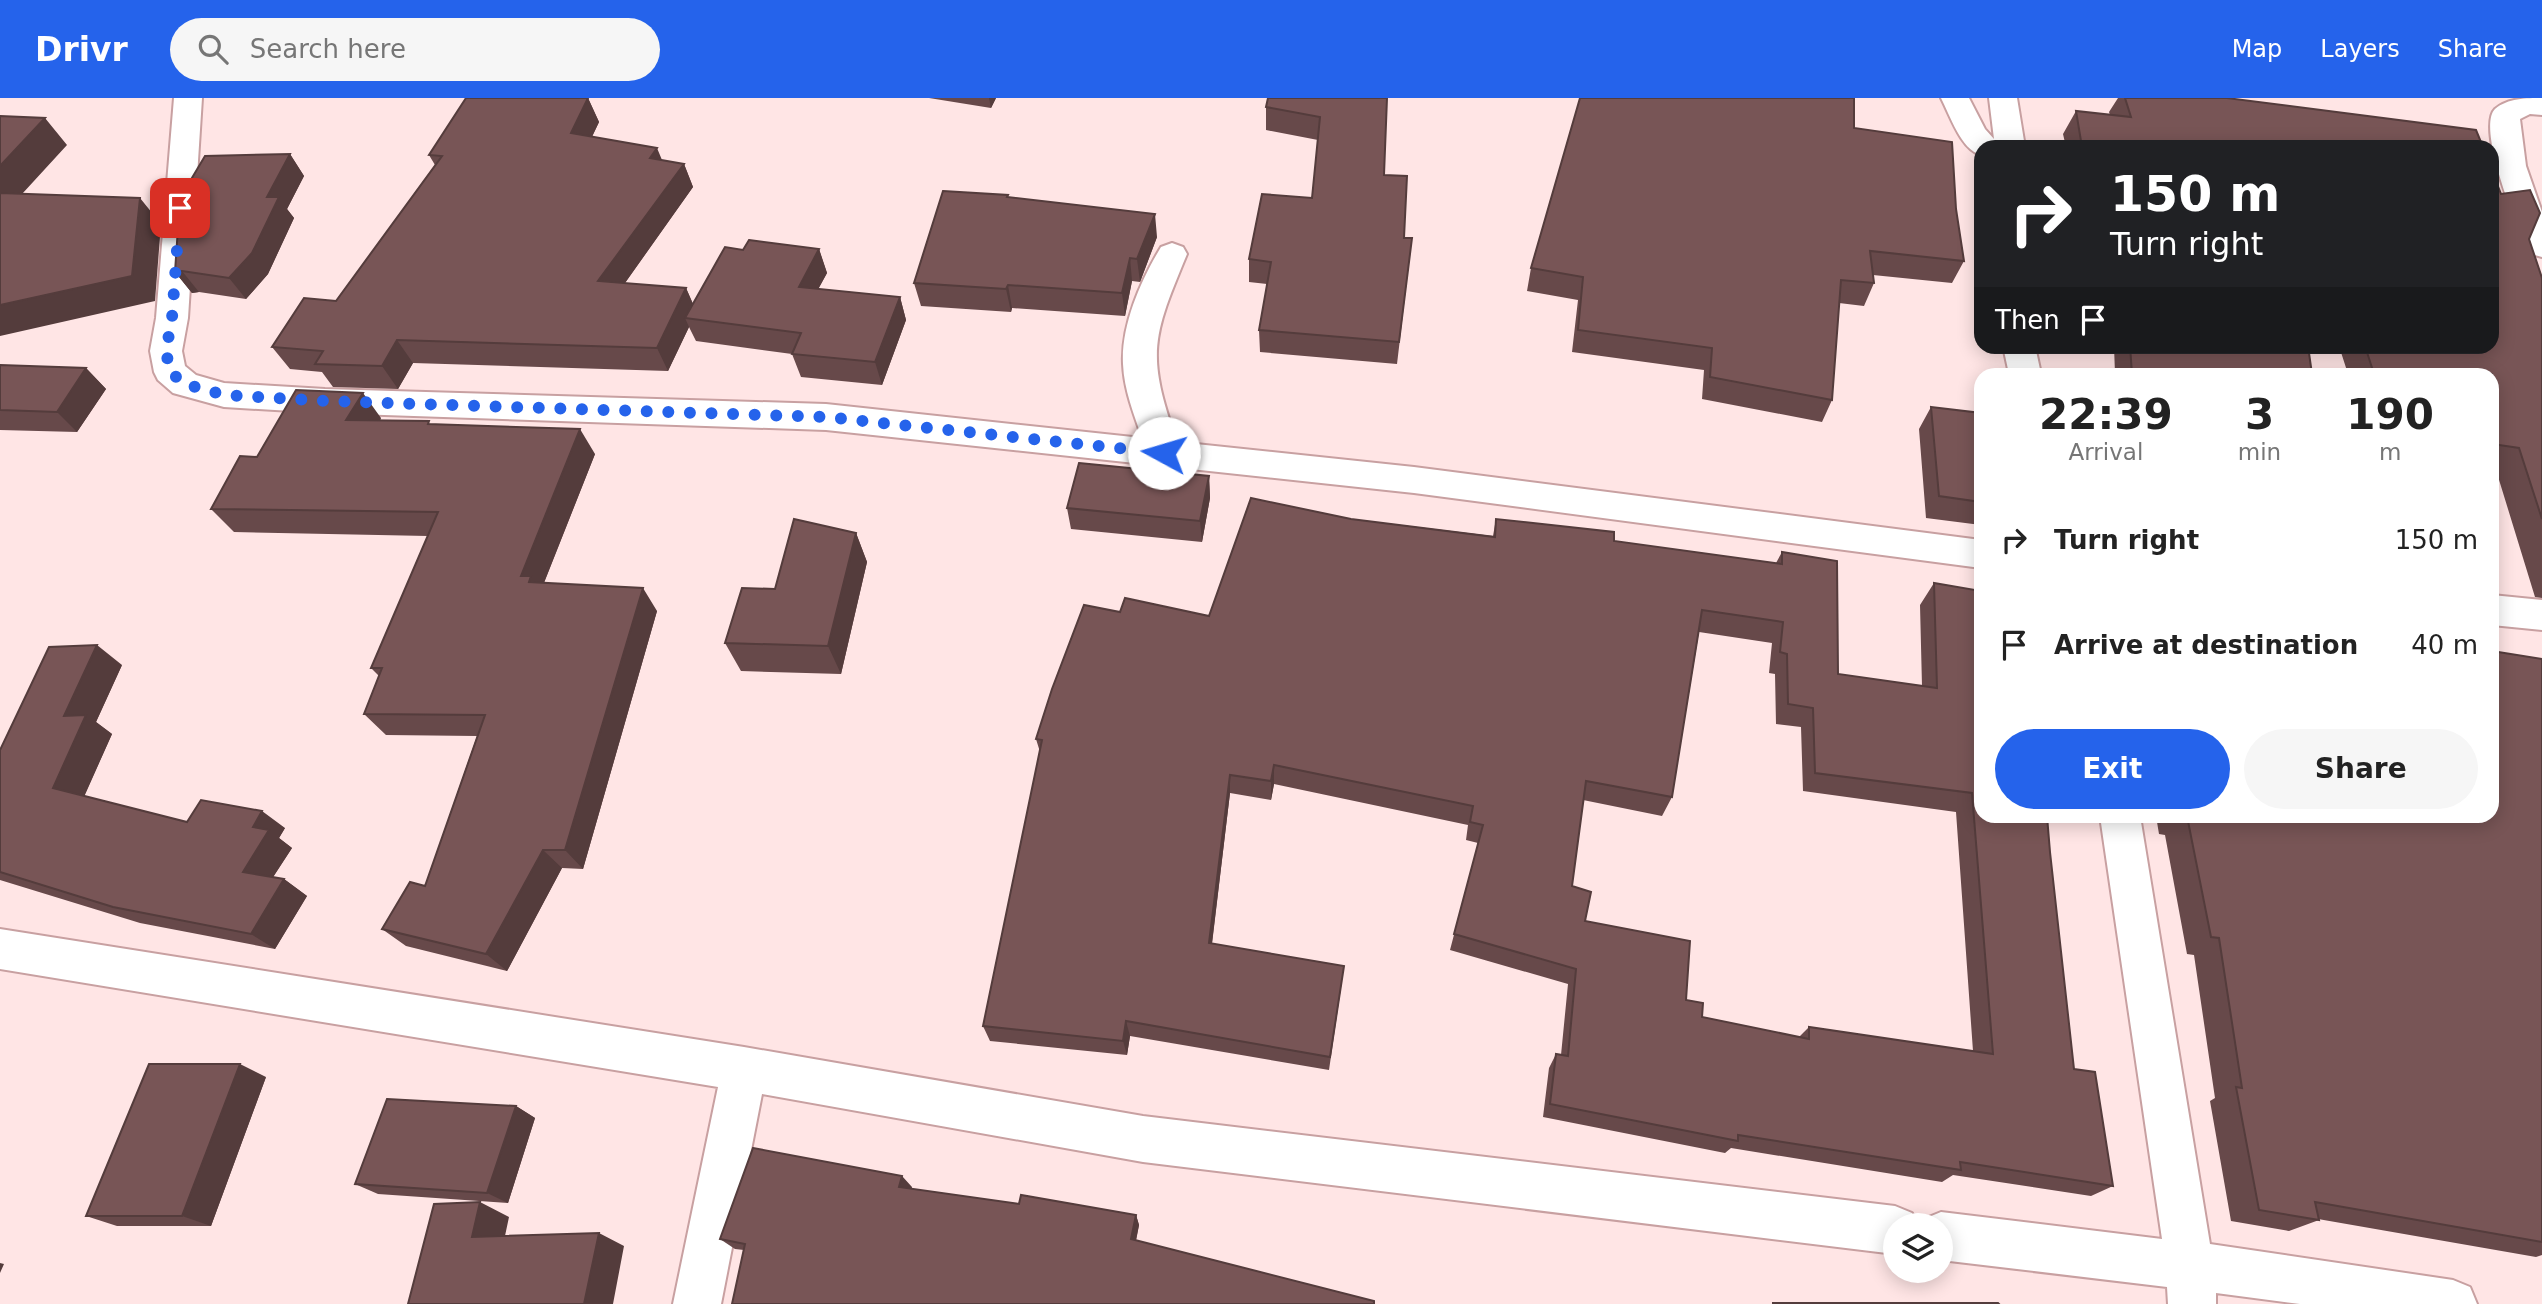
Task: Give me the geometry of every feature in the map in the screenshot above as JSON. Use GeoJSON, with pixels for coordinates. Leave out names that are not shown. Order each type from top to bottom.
{"type":"FeatureCollection","features":[{"type":"Feature","properties":{"kind":"street"},"geometry":{"type":"LineString","coordinates":[[188,98],[172,318],[166,351],[170,372],[185,384],[224,395],[325,401],[826,417],[1414,480],[1974,553]]}},
{"type":"Feature","properties":{"kind":"street"},"geometry":{"type":"LineString","coordinates":[[1955,98],[1979,140]]}},
{"type":"Feature","properties":{"kind":"street"},"geometry":{"type":"LineString","coordinates":[[2003,98],[2009,140]]}},
{"type":"Feature","properties":{"kind":"street"},"geometry":{"type":"LineString","coordinates":[[2542,106],[2498,106],[2507,153],[2522,204],[2542,247]]}},
{"type":"Feature","properties":{"kind":"street"},"geometry":{"type":"LineString","coordinates":[[1164,453],[1144,389],[1139,352],[1155,295],[1172,254]]}},
{"type":"Feature","properties":{"kind":"street"},"geometry":{"type":"LineString","coordinates":[[2499,611],[2542,615]]}},
{"type":"Feature","properties":{"kind":"street"},"geometry":{"type":"LineString","coordinates":[[2121,823],[2191,1285]]}},
{"type":"Feature","properties":{"kind":"street"},"geometry":{"type":"LineString","coordinates":[[0,949],[744,1069],[1143,1139],[1883,1229]]}},
{"type":"Feature","properties":{"kind":"street"},"geometry":{"type":"LineString","coordinates":[[697,1304],[744,1069]]}},
{"type":"Feature","properties":{"kind":"street"},"geometry":{"type":"LineString","coordinates":[[1953,1238],[2191,1285],[2453,1304]]}},
{"type":"Feature","properties":{"kind":"building"},"geometry":{"type":"Polygon","coordinates":[[[466,98],[588,98],[571,133],[657,148],[650,158],[684,164],[598,281],[686,288],[657,348],[397,340],[382,366],[315,364],[323,351],[272,347],[304,298],[336,301],[442,156],[429,155],[466,98]]]}},
{"type":"Feature","properties":{"kind":"building"},"geometry":{"type":"Polygon","coordinates":[[[1268,98],[1387,98],[1384,175],[1407,176],[1404,238],[1412,238],[1399,342],[1259,330],[1271,262],[1249,259],[1262,194],[1312,198],[1320,117],[1266,107],[1268,98]]]}},
{"type":"Feature","properties":{"kind":"building"},"geometry":{"type":"Polygon","coordinates":[[[1580,98],[1854,98],[1854,128],[1952,142],[1956,209],[1964,261],[1870,251],[1874,283],[1841,280],[1832,400],[1710,377],[1712,348],[1578,330],[1583,277],[1531,268],[1580,98]]]}},
{"type":"Feature","properties":{"kind":"building"},"geometry":{"type":"Polygon","coordinates":[[[2125,98],[2227,98],[2476,130],[2480,140],[2081,140],[2076,111],[2131,117],[2125,98]]]}},
{"type":"Feature","properties":{"kind":"building"},"geometry":{"type":"Polygon","coordinates":[[[0,116],[45,118],[0,166],[0,116]]]}},
{"type":"Feature","properties":{"kind":"building"},"geometry":{"type":"Polygon","coordinates":[[[290,154],[267,197],[279,197],[252,253],[229,278],[175,272],[180,198],[205,156],[290,154]]]}},
{"type":"Feature","properties":{"kind":"building"},"geometry":{"type":"Polygon","coordinates":[[[2499,189],[2501,194],[2530,190],[2540,213],[2529,239],[2542,278],[2542,519],[2519,448],[2499,445],[2499,368],[2372,368],[2368,354],[2499,354],[2499,189]]]}},
{"type":"Feature","properties":{"kind":"building"},"geometry":{"type":"Polygon","coordinates":[[[943,191],[1008,195],[1007,197],[1155,214],[1137,259],[1130,258],[1122,293],[1008,285],[1006,289],[914,283],[943,191]]]}},
{"type":"Feature","properties":{"kind":"building"},"geometry":{"type":"Polygon","coordinates":[[[0,193],[140,198],[132,276],[0,305],[0,193]]]}},
{"type":"Feature","properties":{"kind":"building"},"geometry":{"type":"Polygon","coordinates":[[[749,240],[819,249],[799,287],[900,297],[875,362],[792,354],[801,333],[685,318],[725,247],[743,250],[749,240]]]}},
{"type":"Feature","properties":{"kind":"building"},"geometry":{"type":"Polygon","coordinates":[[[2131,354],[2309,354],[2311,368],[2132,368],[2131,354]]]}},
{"type":"Feature","properties":{"kind":"building"},"geometry":{"type":"Polygon","coordinates":[[[0,365],[86,368],[57,412],[0,410],[0,365]]]}},
{"type":"Feature","properties":{"kind":"building"},"geometry":{"type":"Polygon","coordinates":[[[296,390],[363,393],[346,420],[429,421],[428,424],[580,429],[521,576],[531,576],[529,582],[643,588],[565,850],[543,850],[486,954],[382,929],[410,882],[425,886],[485,715],[364,714],[382,668],[371,668],[438,512],[211,509],[240,456],[257,457],[296,390]]]}},
{"type":"Feature","properties":{"kind":"building"},"geometry":{"type":"Polygon","coordinates":[[[1931,407],[1974,412],[1974,501],[1939,496],[1931,407]]]}},
{"type":"Feature","properties":{"kind":"building"},"geometry":{"type":"Polygon","coordinates":[[[1079,463],[1209,476],[1200,521],[1067,508],[1079,463]]]}},
{"type":"Feature","properties":{"kind":"building"},"geometry":{"type":"Polygon","coordinates":[[[1251,498],[1351,519],[1495,537],[1496,519],[1614,532],[1614,541],[1782,564],[1782,552],[1837,561],[1838,674],[1937,688],[1934,583],[1974,590],[1974,818],[1972,793],[1815,773],[1813,708],[1788,704],[1787,654],[1780,652],[1783,622],[1702,610],[1672,797],[1586,781],[1572,886],[1591,892],[1585,921],[1690,941],[1686,1000],[1703,1003],[1702,1017],[1809,1039],[1809,1027],[1993,1054],[1974,823],[2048,823],[2074,1069],[2095,1072],[2113,1186],[1960,1162],[1961,1170],[1738,1135],[1738,1141],[1550,1104],[1556,1054],[1568,1056],[1576,969],[1454,934],[1483,825],[1470,822],[1473,806],[1274,765],[1271,781],[1230,775],[1209,943],[1344,966],[1330,1057],[1126,1021],[1123,1041],[983,1026],[1042,740],[1036,739],[1052,689],[1084,605],[1120,612],[1125,598],[1209,616],[1251,498]]]}},
{"type":"Feature","properties":{"kind":"building"},"geometry":{"type":"Polygon","coordinates":[[[794,519],[856,533],[828,646],[725,643],[742,588],[775,589],[794,519]]]}},
{"type":"Feature","properties":{"kind":"building"},"geometry":{"type":"Polygon","coordinates":[[[97,645],[64,716],[86,715],[53,788],[187,822],[201,800],[262,811],[253,827],[269,830],[243,872],[284,879],[251,934],[113,907],[0,872],[0,750],[49,647],[97,645]]]}},
{"type":"Feature","properties":{"kind":"building"},"geometry":{"type":"Polygon","coordinates":[[[2499,652],[2542,659],[2542,1242],[2315,1202],[2319,1220],[2259,1210],[2236,1087],[2242,1088],[2219,938],[2211,937],[2188,823],[2499,823],[2499,652]]]}},
{"type":"Feature","properties":{"kind":"building"},"geometry":{"type":"Polygon","coordinates":[[[149,1064],[240,1064],[182,1216],[86,1216],[149,1064]]]}},
{"type":"Feature","properties":{"kind":"building"},"geometry":{"type":"Polygon","coordinates":[[[387,1099],[516,1106],[487,1193],[355,1184],[387,1099]]]}},
{"type":"Feature","properties":{"kind":"building"},"geometry":{"type":"Polygon","coordinates":[[[753,1148],[902,1176],[899,1187],[1019,1204],[1021,1195],[1136,1215],[1131,1239],[1374,1301],[1374,1304],[732,1304],[745,1244],[720,1239],[753,1148]]]}},
{"type":"Feature","properties":{"kind":"building"},"geometry":{"type":"Polygon","coordinates":[[[480,1202],[472,1237],[599,1233],[584,1304],[408,1304],[434,1204],[480,1202]]]}},
{"type":"Feature","properties":{"kind":"building"},"geometry":{"type":"Polygon","coordinates":[[[1998,1303],[1999,1304],[1773,1304],[1998,1303]]]}},
{"type":"Feature","properties":{"kind":"route"},"geometry":{"type":"LineString","coordinates":[[180,208],[172,318],[166,351],[170,372],[185,384],[224,395],[325,401],[826,417],[1164,453]]}}]}
